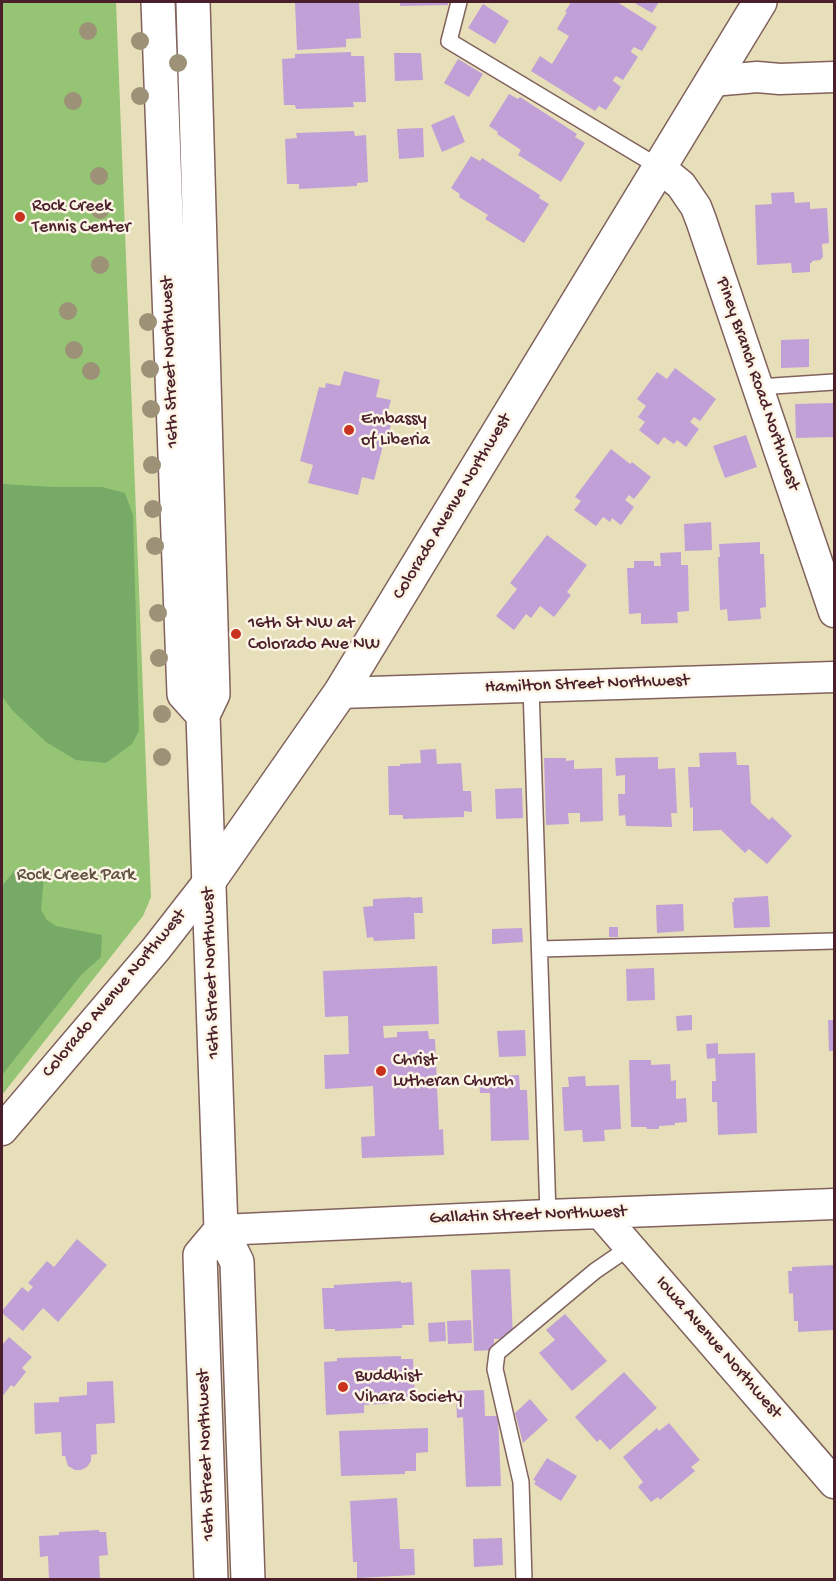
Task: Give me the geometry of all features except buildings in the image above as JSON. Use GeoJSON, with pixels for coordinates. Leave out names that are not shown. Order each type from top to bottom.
{"type":"FeatureCollection","features":[{"type":"Feature","properties":{"kind":"main road","name":"16th Street Northwest"},"geometry":{"type":"LineString","coordinates":[[158,2],[184,694],[203,715]]}},
{"type":"Feature","properties":{"kind":"main road","name":"16th Street Northwest"},"geometry":{"type":"LineString","coordinates":[[193,2],[213,694],[203,715],[221,1230],[237,1262],[248,1580]]}},
{"type":"Feature","properties":{"kind":"main road","name":"Colorado Avenue Northwest"},"geometry":{"type":"LineString","coordinates":[[209,880],[340,693],[760,2]]}},
{"type":"Feature","properties":{"kind":"main road","name":"16th Street Northwest"},"geometry":{"type":"LineString","coordinates":[[211,1580],[200,1255],[221,1230]]}},
{"type":"Feature","properties":{"kind":"street"},"geometry":{"type":"LineString","coordinates":[[712,81],[757,77],[780,79],[834,77]]}},
{"type":"Feature","properties":{"kind":"street","name":"Piney Branch Road Northwest"},"geometry":{"type":"LineString","coordinates":[[659,167],[681,185],[696,207],[834,612]]}},
{"type":"Feature","properties":{"kind":"street","name":"Hamilton Street Northwest"},"geometry":{"type":"LineString","coordinates":[[340,693],[834,677]]}},
{"type":"Feature","properties":{"kind":"street","name":"Colorado Avenue Northwest"},"geometry":{"type":"LineString","coordinates":[[2,1130],[156,949],[209,880]]}},
{"type":"Feature","properties":{"kind":"street","name":"Gallatin Street Northwest"},"geometry":{"type":"LineString","coordinates":[[221,1230],[834,1204]]}},
{"type":"Feature","properties":{"kind":"street","name":"Iowa Avenue Northwest"},"geometry":{"type":"LineString","coordinates":[[601,1214],[834,1483]]}},
{"type":"Feature","properties":{"kind":"lane"},"geometry":{"type":"LineString","coordinates":[[459,2],[449,41],[659,167]]}},
{"type":"Feature","properties":{"kind":"lane"},"geometry":{"type":"LineString","coordinates":[[758,387],[834,381]]}},
{"type":"Feature","properties":{"kind":"lane"},"geometry":{"type":"LineString","coordinates":[[531,687],[548,1215]]}},
{"type":"Feature","properties":{"kind":"lane"},"geometry":{"type":"LineString","coordinates":[[540,949],[834,940]]}},
{"type":"Feature","properties":{"kind":"lane"},"geometry":{"type":"LineString","coordinates":[[524,1580],[520,1482],[495,1369],[497,1353],[595,1271],[630,1248]]}},
{"type":"Feature","properties":{"kind":"green space","name":"Rock Creek Park"},"geometry":{"type":"Polygon","coordinates":[[[2,2],[116,2],[151,897],[143,916],[2,1095],[2,2]]]}},
{"type":"Feature","properties":{"kind":"green space"},"geometry":{"type":"Polygon","coordinates":[[[2,484],[102,487],[125,493],[133,515],[139,731],[132,744],[106,763],[76,760],[46,742],[12,710],[2,696],[2,484]]]}},
{"type":"Feature","properties":{"kind":"green space"},"geometry":{"type":"Polygon","coordinates":[[[37,869],[44,875],[41,910],[47,920],[56,926],[102,935],[101,957],[81,975],[2,1075],[2,886],[15,870],[37,869]]]}},
{"type":"Feature","properties":{"kind":"place","name":"Rock Creek Tennis Center"},"geometry":{"type":"Point","coordinates":[20,217]}},
{"type":"Feature","properties":{"kind":"place","name":"Embassy of Liberia"},"geometry":{"type":"Point","coordinates":[349,430]}},
{"type":"Feature","properties":{"kind":"place","name":"16th St NW at Colorado Ave NW"},"geometry":{"type":"Point","coordinates":[236,634]}},
{"type":"Feature","properties":{"kind":"place","name":"Christ Lutheran Church"},"geometry":{"type":"Point","coordinates":[381,1071]}},
{"type":"Feature","properties":{"kind":"place","name":"Buddhist Vihara Society"},"geometry":{"type":"Point","coordinates":[343,1387]}}]}
